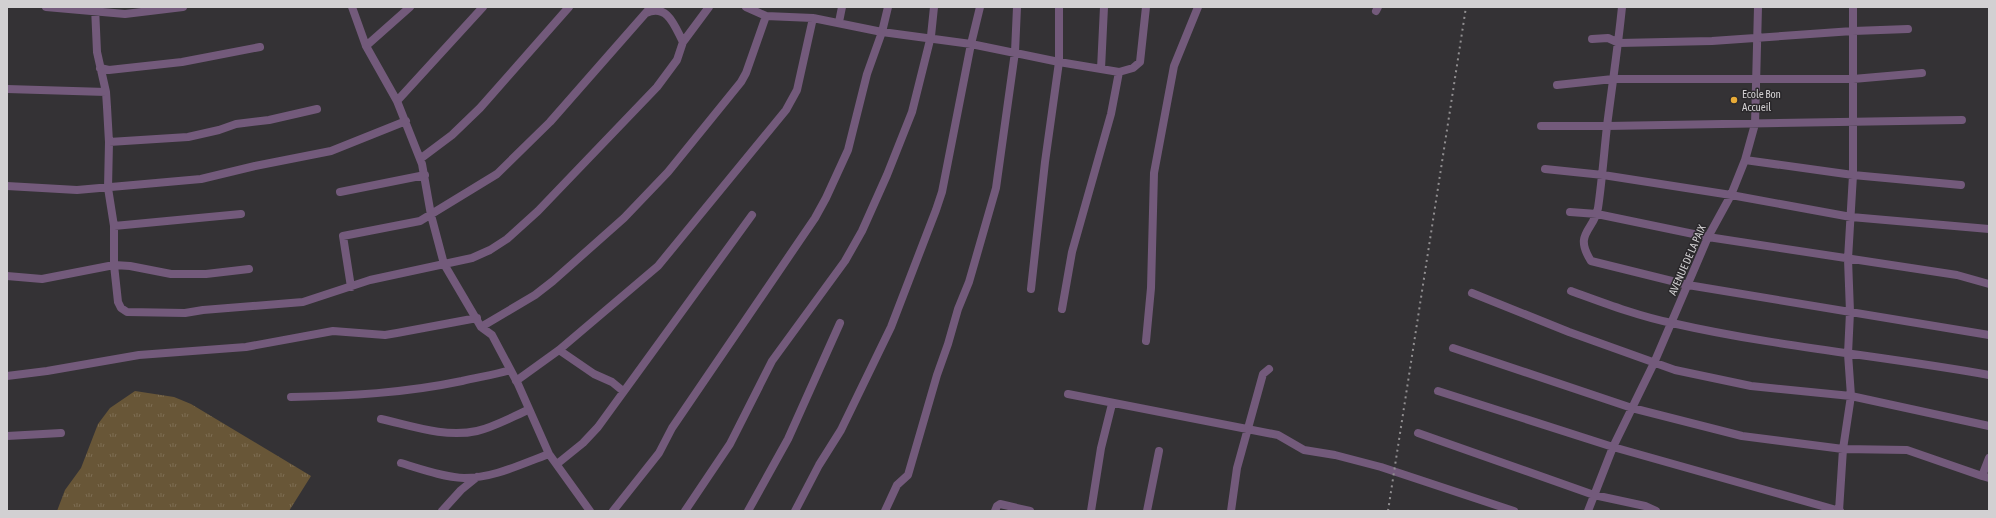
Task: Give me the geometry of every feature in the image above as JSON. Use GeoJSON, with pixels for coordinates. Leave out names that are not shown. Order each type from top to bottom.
{"type":"FeatureCollection","features":[{"type":"Feature","properties":{"kind":"street"},"geometry":{"type":"LineString","coordinates":[[46,7],[95,10],[125,14],[183,7]]}},
{"type":"Feature","properties":{"kind":"street"},"geometry":{"type":"LineString","coordinates":[[352,7],[366,46],[397,101],[420,159],[425,175],[430,215],[444,264],[481,327],[492,335],[516,381],[549,454],[590,511]]}},
{"type":"Feature","properties":{"kind":"street"},"geometry":{"type":"LineString","coordinates":[[366,46],[410,7]]}},
{"type":"Feature","properties":{"kind":"street"},"geometry":{"type":"LineString","coordinates":[[397,101],[483,7]]}},
{"type":"Feature","properties":{"kind":"street"},"geometry":{"type":"LineString","coordinates":[[420,159],[452,135],[480,108],[569,7]]}},
{"type":"Feature","properties":{"kind":"street"},"geometry":{"type":"LineString","coordinates":[[95,10],[97,52],[106,92],[109,142],[108,188],[114,226],[114,265],[118,302],[121,308],[127,312],[185,313],[203,310],[285,304],[309,300],[370,280],[472,258],[490,250],[507,239],[538,211],[657,87],[677,60],[683,42],[709,7]]}},
{"type":"Feature","properties":{"kind":"street"},"geometry":{"type":"LineString","coordinates":[[746,7],[766,16],[813,18],[839,22],[882,32],[970,44],[1059,62],[1119,72],[1133,68],[1140,62],[1146,7]]}},
{"type":"Feature","properties":{"kind":"street"},"geometry":{"type":"LineString","coordinates":[[839,22],[842,7]]}},
{"type":"Feature","properties":{"kind":"street"},"geometry":{"type":"LineString","coordinates":[[613,511],[659,453],[675,423],[815,218],[826,198],[848,150],[867,74],[882,32],[888,7]]}},
{"type":"Feature","properties":{"kind":"street"},"geometry":{"type":"LineString","coordinates":[[685,511],[730,444],[772,361],[845,261],[862,231],[887,175],[912,112],[931,39],[934,7]]}},
{"type":"Feature","properties":{"kind":"street"},"geometry":{"type":"LineString","coordinates":[[795,511],[819,466],[841,430],[862,389],[891,327],[922,248],[942,192],[970,44],[980,7]]}},
{"type":"Feature","properties":{"kind":"street"},"geometry":{"type":"LineString","coordinates":[[885,511],[897,485],[908,476],[937,375],[969,282],[996,188],[1015,52],[1016,7]]}},
{"type":"Feature","properties":{"kind":"street"},"geometry":{"type":"LineString","coordinates":[[1031,290],[1042,181],[1059,62],[1059,7]]}},
{"type":"Feature","properties":{"kind":"street"},"geometry":{"type":"LineString","coordinates":[[1100,68],[1104,7]]}},
{"type":"Feature","properties":{"kind":"street"},"geometry":{"type":"LineString","coordinates":[[1146,341],[1151,288],[1152,201],[1156,164],[1174,66],[1198,7]]}},
{"type":"Feature","properties":{"kind":"street"},"geometry":{"type":"LineString","coordinates":[[1622,7],[1619,43],[1613,79],[1603,175],[1597,214],[1584,236],[1585,252],[1591,261],[1688,285],[1989,335]]}},
{"type":"Feature","properties":{"kind":"street","name":"AVENUE DE LA PAIX"},"geometry":{"type":"LineString","coordinates":[[1588,511],[1612,447],[1654,363],[1708,237],[1731,195],[1745,160],[1755,124],[1758,7]]}},
{"type":"Feature","properties":{"kind":"street"},"geometry":{"type":"LineString","coordinates":[[1438,391],[1612,447],[1839,511],[1843,449],[1851,396],[1848,354],[1850,312],[1848,259],[1853,175],[1853,7]]}},
{"type":"Feature","properties":{"kind":"street"},"geometry":{"type":"LineString","coordinates":[[350,287],[343,236],[420,221],[496,174],[534,140],[649,10],[662,12],[668,15],[673,21],[683,42]]}},
{"type":"Feature","properties":{"kind":"street"},"geometry":{"type":"LineString","coordinates":[[481,327],[535,295],[554,280],[624,218],[668,172],[741,82],[746,73],[766,16]]}},
{"type":"Feature","properties":{"kind":"street"},"geometry":{"type":"LineString","coordinates":[[516,381],[559,350],[658,266],[786,110],[797,90],[801,78],[813,18]]}},
{"type":"Feature","properties":{"kind":"street"},"geometry":{"type":"LineString","coordinates":[[1592,39],[1608,38],[1619,43],[1758,38],[1853,31],[1908,30]]}},
{"type":"Feature","properties":{"kind":"street"},"geometry":{"type":"LineString","coordinates":[[100,68],[109,70],[182,62],[260,47]]}},
{"type":"Feature","properties":{"kind":"street"},"geometry":{"type":"LineString","coordinates":[[1062,309],[1072,252],[1111,114],[1119,72]]}},
{"type":"Feature","properties":{"kind":"street"},"geometry":{"type":"LineString","coordinates":[[1557,85],[1613,79],[1853,79],[1922,73]]}},
{"type":"Feature","properties":{"kind":"street"},"geometry":{"type":"LineString","coordinates":[[7,89],[106,92]]}},
{"type":"Feature","properties":{"kind":"street"},"geometry":{"type":"LineString","coordinates":[[109,142],[188,136],[219,130],[236,124],[269,120],[317,109]]}},
{"type":"Feature","properties":{"kind":"street"},"geometry":{"type":"LineString","coordinates":[[1541,126],[1962,120]]}},
{"type":"Feature","properties":{"kind":"street"},"geometry":{"type":"LineString","coordinates":[[7,186],[77,190],[200,180],[255,166],[330,151],[406,121]]}},
{"type":"Feature","properties":{"kind":"street"},"geometry":{"type":"LineString","coordinates":[[1745,160],[1853,175],[1961,185]]}},
{"type":"Feature","properties":{"kind":"street"},"geometry":{"type":"LineString","coordinates":[[1545,169],[1603,175],[1731,195],[1851,217],[1989,230]]}},
{"type":"Feature","properties":{"kind":"street"},"geometry":{"type":"LineString","coordinates":[[340,192],[425,175]]}},
{"type":"Feature","properties":{"kind":"street"},"geometry":{"type":"LineString","coordinates":[[1570,212],[1597,214],[1708,237],[1957,275],[1989,284]]}},
{"type":"Feature","properties":{"kind":"street"},"geometry":{"type":"LineString","coordinates":[[114,226],[241,214]]}},
{"type":"Feature","properties":{"kind":"street"},"geometry":{"type":"LineString","coordinates":[[557,464],[590,436],[649,359],[752,215]]}},
{"type":"Feature","properties":{"kind":"street"},"geometry":{"type":"LineString","coordinates":[[7,276],[42,279],[114,265],[130,266],[172,274],[206,274],[249,268]]}},
{"type":"Feature","properties":{"kind":"street"},"geometry":{"type":"LineString","coordinates":[[1571,290],[1606,304],[1671,323],[1803,347],[1989,375]]}},
{"type":"Feature","properties":{"kind":"street"},"geometry":{"type":"LineString","coordinates":[[1472,293],[1569,332],[1675,370],[1751,386],[1851,396],[1989,426]]}},
{"type":"Feature","properties":{"kind":"street"},"geometry":{"type":"LineString","coordinates":[[7,376],[47,371],[139,355],[246,347],[333,331],[385,335],[477,318]]}},
{"type":"Feature","properties":{"kind":"street"},"geometry":{"type":"LineString","coordinates":[[748,511],[788,439],[840,323]]}},
{"type":"Feature","properties":{"kind":"street"},"geometry":{"type":"LineString","coordinates":[[1453,348],[1632,408],[1742,436],[1843,449],[1907,450],[1985,477],[1989,458]]}},
{"type":"Feature","properties":{"kind":"street"},"geometry":{"type":"LineString","coordinates":[[559,350],[594,374],[612,382],[623,391]]}},
{"type":"Feature","properties":{"kind":"street"},"geometry":{"type":"LineString","coordinates":[[1231,511],[1237,468],[1264,374],[1269,369]]}},
{"type":"Feature","properties":{"kind":"street"},"geometry":{"type":"LineString","coordinates":[[291,397],[357,396],[399,392],[478,379],[510,370]]}},
{"type":"Feature","properties":{"kind":"street"},"geometry":{"type":"LineString","coordinates":[[1068,394],[1112,404],[1193,417],[1248,430],[1278,435],[1304,450],[1335,455],[1381,467],[1514,511]]}},
{"type":"Feature","properties":{"kind":"street"},"geometry":{"type":"LineString","coordinates":[[1090,511],[1101,448],[1112,404]]}},
{"type":"Feature","properties":{"kind":"street"},"geometry":{"type":"LineString","coordinates":[[381,419],[434,431],[463,432],[478,431],[528,410]]}},
{"type":"Feature","properties":{"kind":"street"},"geometry":{"type":"LineString","coordinates":[[7,436],[61,433]]}},
{"type":"Feature","properties":{"kind":"street"},"geometry":{"type":"LineString","coordinates":[[1418,433],[1594,495],[1645,506],[1656,511]]}},
{"type":"Feature","properties":{"kind":"street"},"geometry":{"type":"LineString","coordinates":[[1147,511],[1159,451]]}},
{"type":"Feature","properties":{"kind":"street"},"geometry":{"type":"LineString","coordinates":[[442,511],[474,478],[506,471],[549,454]]}},
{"type":"Feature","properties":{"kind":"street"},"geometry":{"type":"LineString","coordinates":[[401,463],[448,476],[464,478],[487,475]]}},
{"type":"Feature","properties":{"kind":"street"},"geometry":{"type":"LineString","coordinates":[[995,511],[997,506],[1000,504],[1030,511]]}},
{"type":"Feature","properties":{"kind":"green space"},"geometry":{"type":"Polygon","coordinates":[[[135,391],[174,397],[191,404],[311,476],[289,511],[57,511],[65,490],[81,468],[98,424],[110,408],[135,391]]]}},
{"type":"Feature","properties":{"kind":"railway"},"geometry":{"type":"LineString","coordinates":[[1388,511],[1466,7]]}},
{"type":"Feature","properties":{"kind":"place","name":"Ecole Bon Accueil"},"geometry":{"type":"Point","coordinates":[1734,100]}}]}
